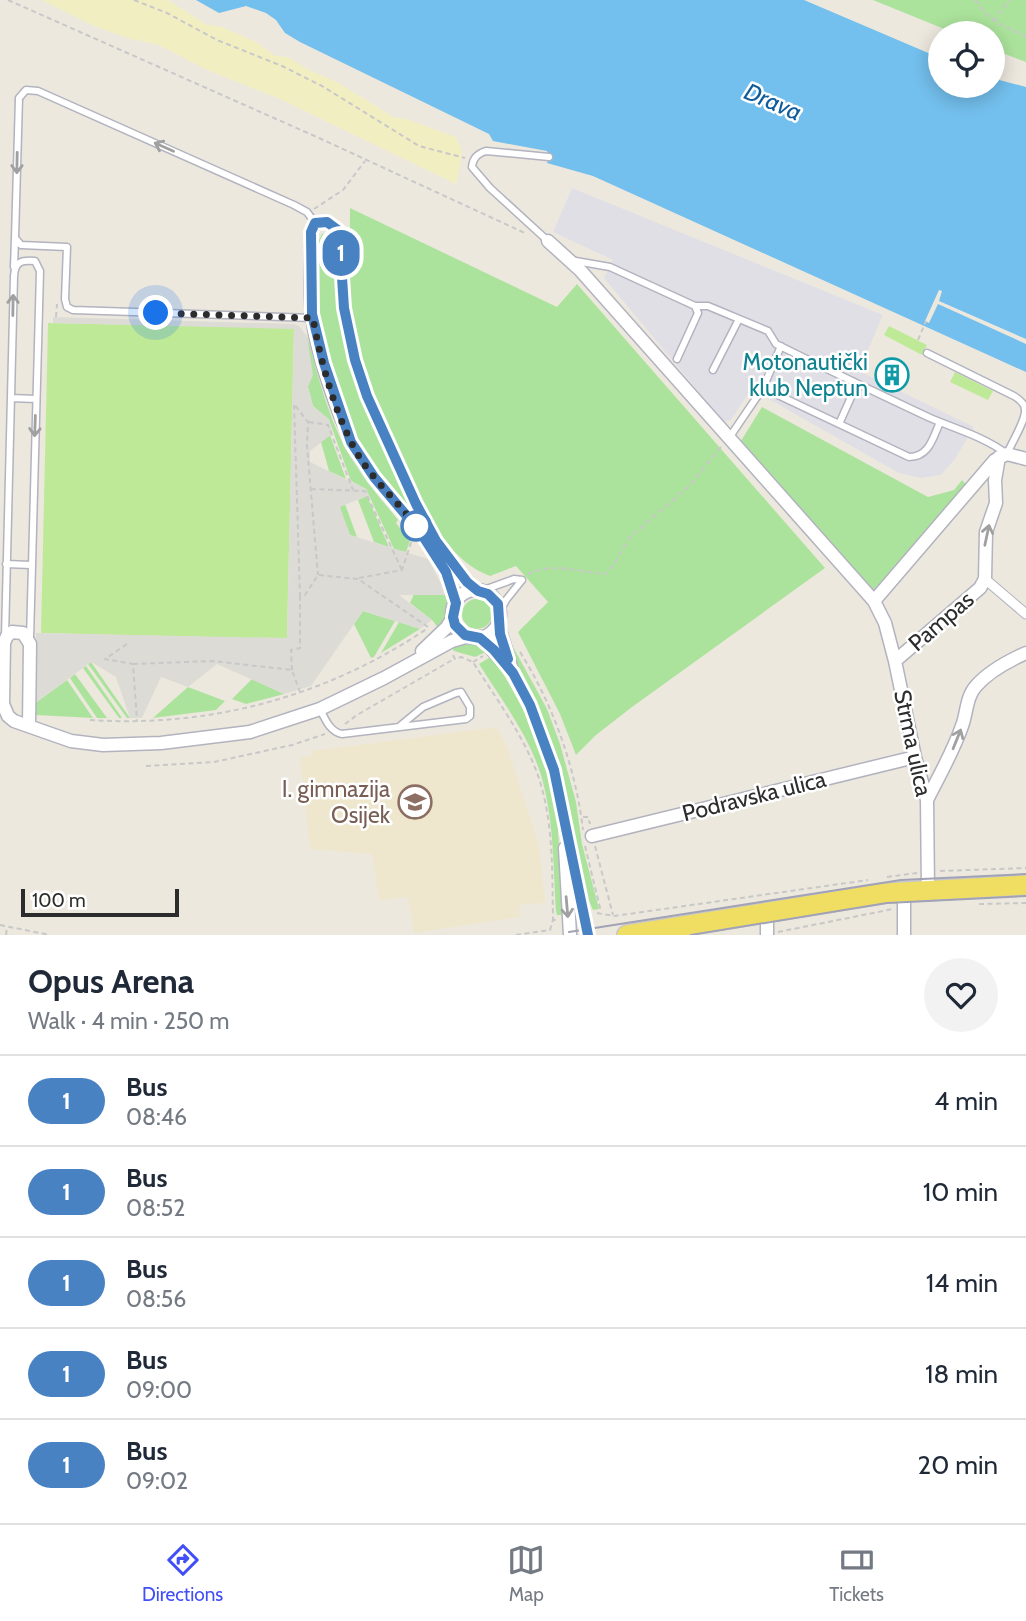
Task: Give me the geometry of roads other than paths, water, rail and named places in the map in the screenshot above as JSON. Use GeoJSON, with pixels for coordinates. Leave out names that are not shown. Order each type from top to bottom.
{"type":"FeatureCollection","features":[{"type":"Feature","properties":{"kind":"main road"},"geometry":{"type":"LineString","coordinates":[[627,935],[904,891],[928,881],[1026,885]]}},
{"type":"Feature","properties":{"kind":"street"},"geometry":{"type":"LineString","coordinates":[[409,663],[447,627],[453,617],[456,603],[450,582],[431,548],[364,463],[351,442],[328,376],[313,318],[311,218],[327,222],[339,231],[344,308],[349,335],[355,360],[379,425],[436,541],[459,574],[480,591],[494,598],[513,673],[544,740],[560,793],[588,935]]}},
{"type":"Feature","properties":{"kind":"street","name":"Strma ulica"},"geometry":{"type":"LineString","coordinates":[[548,241],[874,601],[885,623],[927,800],[928,881]]}},
{"type":"Feature","properties":{"kind":"street"},"geometry":{"type":"LineString","coordinates":[[874,601],[1003,455],[1026,459]]}},
{"type":"Feature","properties":{"kind":"street","name":"Pampas"},"geometry":{"type":"LineString","coordinates":[[895,661],[980,588],[985,579],[986,532],[994,510],[995,480],[1003,455]]}},
{"type":"Feature","properties":{"kind":"street"},"geometry":{"type":"LineString","coordinates":[[975,484],[989,487],[996,497]]}},
{"type":"Feature","properties":{"kind":"street"},"geometry":{"type":"LineString","coordinates":[[985,579],[1026,614]]}},
{"type":"Feature","properties":{"kind":"street"},"geometry":{"type":"LineString","coordinates":[[456,603],[467,592],[480,591]]}},
{"type":"Feature","properties":{"kind":"street"},"geometry":{"type":"LineString","coordinates":[[453,617],[459,631],[475,637],[494,650],[513,673]]}},
{"type":"Feature","properties":{"kind":"street"},"geometry":{"type":"LineString","coordinates":[[29,725],[30,644],[27,636],[18,631],[7,636],[5,643],[4,710],[14,721],[71,741],[161,743],[250,732],[320,709],[452,641],[494,630],[499,617]]}},
{"type":"Feature","properties":{"kind":"street"},"geometry":{"type":"LineString","coordinates":[[927,800],[953,750],[963,725],[970,693],[992,672],[1026,653]]}},
{"type":"Feature","properties":{"kind":"street","name":"Podravska ulica"},"geometry":{"type":"LineString","coordinates":[[592,836],[915,757]]}},
{"type":"Feature","properties":{"kind":"street"},"geometry":{"type":"LineString","coordinates":[[566,830],[565,877],[570,935]]}},
{"type":"Feature","properties":{"kind":"street"},"geometry":{"type":"LineString","coordinates":[[904,891],[904,935]]}},
{"type":"Feature","properties":{"kind":"street"},"geometry":{"type":"LineString","coordinates":[[766,935],[767,911]]}},
{"type":"Feature","properties":{"kind":"lane"},"geometry":{"type":"LineString","coordinates":[[5,643],[19,99],[26,90],[38,90],[227,175],[311,218]]}},
{"type":"Feature","properties":{"kind":"lane"},"geometry":{"type":"LineString","coordinates":[[548,241],[476,174],[472,167],[473,160],[479,153],[486,151],[549,157]]}},
{"type":"Feature","properties":{"kind":"lane"},"geometry":{"type":"LineString","coordinates":[[15,238],[21,245],[67,247],[65,299],[67,307],[73,310],[313,318]]}},
{"type":"Feature","properties":{"kind":"lane"},"geometry":{"type":"LineString","coordinates":[[568,260],[610,267],[695,306],[708,306],[768,331],[776,344],[940,422],[984,439],[1003,455],[1024,417],[1023,404],[1005,391],[927,353]]}},
{"type":"Feature","properties":{"kind":"lane"},"geometry":{"type":"LineString","coordinates":[[14,267],[22,261],[35,261],[40,271],[30,644]]}},
{"type":"Feature","properties":{"kind":"lane"},"geometry":{"type":"LineString","coordinates":[[677,359],[698,313],[695,306]]}},
{"type":"Feature","properties":{"kind":"lane"},"geometry":{"type":"LineString","coordinates":[[713,370],[738,319]]}},
{"type":"Feature","properties":{"kind":"lane"},"geometry":{"type":"LineString","coordinates":[[729,438],[764,387],[781,346]]}},
{"type":"Feature","properties":{"kind":"lane"},"geometry":{"type":"LineString","coordinates":[[838,424],[857,384]]}},
{"type":"Feature","properties":{"kind":"lane"},"geometry":{"type":"LineString","coordinates":[[764,387],[909,457],[919,457],[926,453],[940,422]]}},
{"type":"Feature","properties":{"kind":"lane"},"geometry":{"type":"LineString","coordinates":[[10,398],[36,399]]}},
{"type":"Feature","properties":{"kind":"lane"},"geometry":{"type":"LineString","coordinates":[[6,564],[31,565]]}},
{"type":"Feature","properties":{"kind":"lane"},"geometry":{"type":"LineString","coordinates":[[480,591],[514,579],[522,580],[506,600],[499,617]]}},
{"type":"Feature","properties":{"kind":"lane"},"geometry":{"type":"LineString","coordinates":[[320,709],[334,731],[342,733],[466,719],[470,716],[470,707],[461,692],[456,693],[423,707],[400,726]]}},
{"type":"Feature","properties":{"kind":"water","name":"Drava"},"geometry":{"type":"Polygon","coordinates":[[[196,0],[804,0],[928,53],[928,98],[1005,98],[1005,81],[1026,87],[1026,372],[593,176],[547,163],[547,151],[493,141],[489,134],[300,42],[285,33],[276,20],[266,13],[246,6],[219,13],[196,0]]]}},
{"type":"Feature","properties":{"kind":"tram line"},"geometry":{"type":"LineString","coordinates":[[569,932],[901,880],[1026,874]]}},
{"type":"Feature","properties":{"kind":"tram line"},"geometry":{"type":"LineString","coordinates":[[691,935],[887,903],[1026,896]]}},
{"type":"Feature","properties":{"kind":"place","name":"Motonautički klub Neptun"},"geometry":{"type":"Point","coordinates":[892,375]}},
{"type":"Feature","properties":{"kind":"place","name":"I. gimnazija Osijek"},"geometry":{"type":"Point","coordinates":[415,802]}}]}
